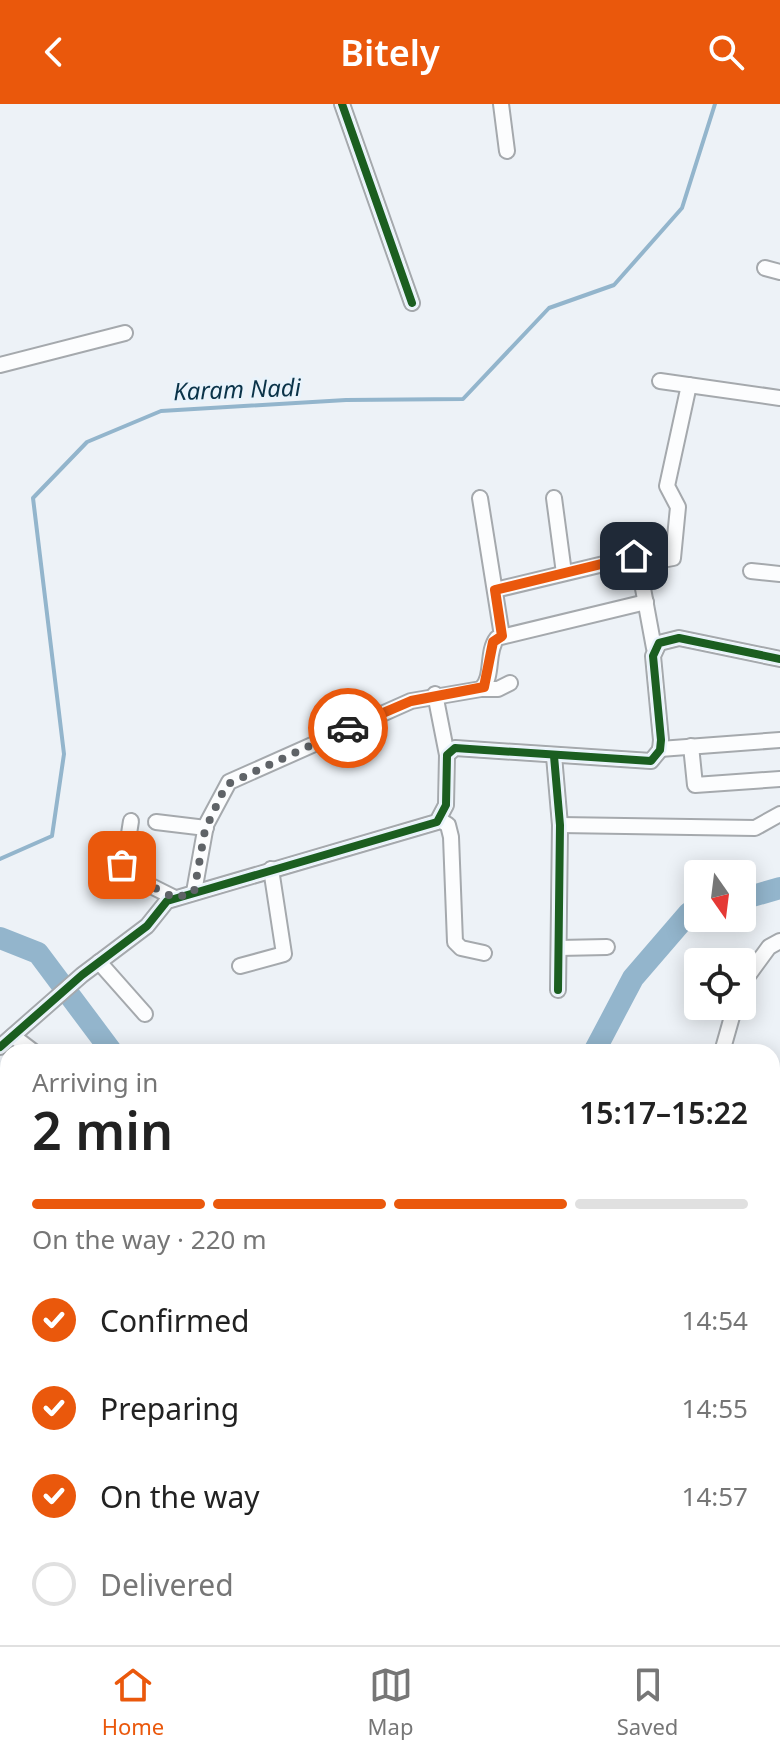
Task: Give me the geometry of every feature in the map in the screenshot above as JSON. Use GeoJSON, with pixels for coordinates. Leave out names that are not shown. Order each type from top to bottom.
{"type":"FeatureCollection","features":[{"type":"Feature","properties":{"kind":"street"},"geometry":{"type":"LineString","coordinates":[[342,104],[412,303]]}},
{"type":"Feature","properties":{"kind":"street"},"geometry":{"type":"LineString","coordinates":[[501,104],[507,151]]}},
{"type":"Feature","properties":{"kind":"street"},"geometry":{"type":"LineString","coordinates":[[765,268],[780,272]]}},
{"type":"Feature","properties":{"kind":"street"},"geometry":{"type":"LineString","coordinates":[[0,365],[125,333]]}},
{"type":"Feature","properties":{"kind":"street"},"geometry":{"type":"LineString","coordinates":[[660,381],[780,398]]}},
{"type":"Feature","properties":{"kind":"street"},"geometry":{"type":"LineString","coordinates":[[640,564],[673,558],[678,507],[667,486],[689,385]]}},
{"type":"Feature","properties":{"kind":"street"},"geometry":{"type":"LineString","coordinates":[[480,498],[502,636]]}},
{"type":"Feature","properties":{"kind":"street"},"geometry":{"type":"LineString","coordinates":[[554,498],[564,573]]}},
{"type":"Feature","properties":{"kind":"street"},"geometry":{"type":"LineString","coordinates":[[447,755],[462,746],[644,762],[657,756],[660,749],[654,648],[640,564],[634,556],[495,590]]}},
{"type":"Feature","properties":{"kind":"street"},"geometry":{"type":"LineString","coordinates":[[751,571],[780,574]]}},
{"type":"Feature","properties":{"kind":"street"},"geometry":{"type":"LineString","coordinates":[[481,689],[487,683],[493,642],[502,636],[646,602]]}},
{"type":"Feature","properties":{"kind":"street"},"geometry":{"type":"LineString","coordinates":[[654,648],[659,643],[679,638],[780,659]]}},
{"type":"Feature","properties":{"kind":"street"},"geometry":{"type":"LineString","coordinates":[[194,892],[206,828],[223,788],[233,779],[382,713],[435,694],[498,689],[510,683]]}},
{"type":"Feature","properties":{"kind":"street"},"geometry":{"type":"LineString","coordinates":[[435,694],[447,755],[446,805],[440,820]]}},
{"type":"Feature","properties":{"kind":"street"},"geometry":{"type":"LineString","coordinates":[[660,749],[780,740]]}},
{"type":"Feature","properties":{"kind":"street"},"geometry":{"type":"LineString","coordinates":[[691,746],[695,785],[780,779]]}},
{"type":"Feature","properties":{"kind":"street"},"geometry":{"type":"LineString","coordinates":[[554,756],[560,825],[558,990]]}},
{"type":"Feature","properties":{"kind":"street"},"geometry":{"type":"LineString","coordinates":[[560,825],[755,828],[780,814]]}},
{"type":"Feature","properties":{"kind":"street"},"geometry":{"type":"LineString","coordinates":[[4,1044],[82,975],[147,926],[164,903],[440,820],[448,825],[451,837],[455,942],[461,948],[484,953]]}},
{"type":"Feature","properties":{"kind":"street"},"geometry":{"type":"LineString","coordinates":[[131,821],[123,872],[175,898]]}},
{"type":"Feature","properties":{"kind":"street"},"geometry":{"type":"LineString","coordinates":[[156,822],[206,828]]}},
{"type":"Feature","properties":{"kind":"street"},"geometry":{"type":"LineString","coordinates":[[240,966],[284,954],[271,869]]}},
{"type":"Feature","properties":{"kind":"street"},"geometry":{"type":"LineString","coordinates":[[756,965],[769,947],[780,941]]}},
{"type":"Feature","properties":{"kind":"street"},"geometry":{"type":"LineString","coordinates":[[559,948],[607,947]]}},
{"type":"Feature","properties":{"kind":"street"},"geometry":{"type":"LineString","coordinates":[[99,962],[145,1014]]}},
{"type":"Feature","properties":{"kind":"street"},"geometry":{"type":"LineString","coordinates":[[724,1044],[731,1020]]}},
{"type":"Feature","properties":{"kind":"street"},"geometry":{"type":"LineString","coordinates":[[13,1036],[24,1044]]}},
{"type":"Feature","properties":{"kind":"waterway","name":"Karam Nadi"},"geometry":{"type":"LineString","coordinates":[[0,859],[52,836],[64,754],[33,498],[87,442],[161,411],[346,400],[463,399],[549,308],[614,285],[682,208],[715,104]]}},
{"type":"Feature","properties":{"kind":"waterway"},"geometry":{"type":"LineString","coordinates":[[756,895],[780,888]]}},
{"type":"Feature","properties":{"kind":"waterway"},"geometry":{"type":"LineString","coordinates":[[598,1044],[633,978],[684,919]]}},
{"type":"Feature","properties":{"kind":"waterway"},"geometry":{"type":"LineString","coordinates":[[0,938],[38,953],[106,1044]]}},
{"type":"Feature","properties":{"kind":"cycle path"},"geometry":{"type":"LineString","coordinates":[[342,104],[412,303]]}},
{"type":"Feature","properties":{"kind":"cycle path"},"geometry":{"type":"LineString","coordinates":[[3,1044],[82,975],[147,926],[167,901],[437,822],[446,805],[447,755],[455,748],[651,761],[660,750],[661,740],[653,656],[659,643],[679,638],[780,659]]}},
{"type":"Feature","properties":{"kind":"cycle path"},"geometry":{"type":"LineString","coordinates":[[554,756],[560,825],[558,990]]}},
{"type":"Feature","properties":{"kind":"way so far"},"geometry":{"type":"LineString","coordinates":[[122,865],[125,873],[175,898],[194,892],[205,830],[223,788],[233,779],[348,728]]}},
{"type":"Feature","properties":{"kind":"route"},"geometry":{"type":"LineString","coordinates":[[348,728],[411,701],[484,687],[493,642],[502,636],[495,590],[634,556]]}}]}
